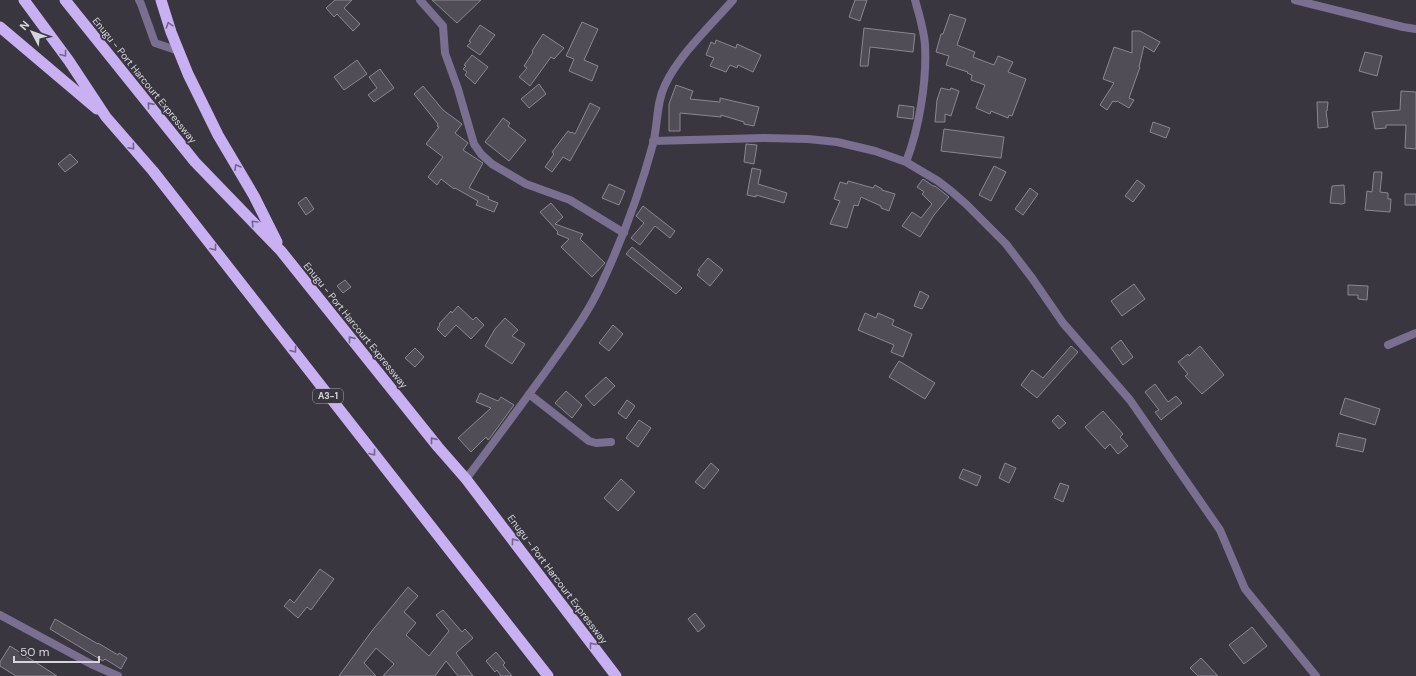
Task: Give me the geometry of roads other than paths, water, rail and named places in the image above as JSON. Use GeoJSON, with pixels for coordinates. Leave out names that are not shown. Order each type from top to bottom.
{"type":"FeatureCollection","features":[{"type":"Feature","properties":{"kind":"highway","name":"A3-1"},"geometry":{"type":"LineString","coordinates":[[24,0],[69,61],[106,117],[153,171],[548,676]]}},
{"type":"Feature","properties":{"kind":"highway","name":"Enugu - Port Harcourt Expressway"},"geometry":{"type":"LineString","coordinates":[[65,0],[195,162],[281,251],[438,447],[466,479],[616,676]]}},
{"type":"Feature","properties":{"kind":"highway"},"geometry":{"type":"LineString","coordinates":[[161,0],[188,74],[218,135],[254,196],[281,251]]}},
{"type":"Feature","properties":{"kind":"highway"},"geometry":{"type":"LineString","coordinates":[[0,27],[106,117]]}},
{"type":"Feature","properties":{"kind":"street"},"geometry":{"type":"LineString","coordinates":[[138,0],[141,4],[154,43],[179,51]]}},
{"type":"Feature","properties":{"kind":"street"},"geometry":{"type":"LineString","coordinates":[[420,0],[443,26],[445,53],[458,89],[474,144],[481,154],[492,164],[526,184],[570,200],[624,233]]}},
{"type":"Feature","properties":{"kind":"street"},"geometry":{"type":"LineString","coordinates":[[466,479],[582,319],[601,285],[624,233],[639,190],[653,142],[661,94],[670,74],[733,0]]}},
{"type":"Feature","properties":{"kind":"street"},"geometry":{"type":"LineString","coordinates":[[906,162],[917,126],[924,79],[925,44],[915,0]]}},
{"type":"Feature","properties":{"kind":"street"},"geometry":{"type":"LineString","coordinates":[[1295,0],[1416,29]]}},
{"type":"Feature","properties":{"kind":"street"},"geometry":{"type":"LineString","coordinates":[[653,142],[764,138],[808,139],[837,142],[875,151],[906,162],[938,181],[952,192],[1006,244],[1063,323],[1130,400],[1220,530],[1245,589],[1316,676]]}},
{"type":"Feature","properties":{"kind":"street"},"geometry":{"type":"LineString","coordinates":[[1388,346],[1416,333]]}},
{"type":"Feature","properties":{"kind":"street"},"geometry":{"type":"LineString","coordinates":[[529,394],[589,442],[612,442]]}},
{"type":"Feature","properties":{"kind":"street"},"geometry":{"type":"LineString","coordinates":[[0,614],[91,664],[118,676]]}}]}
